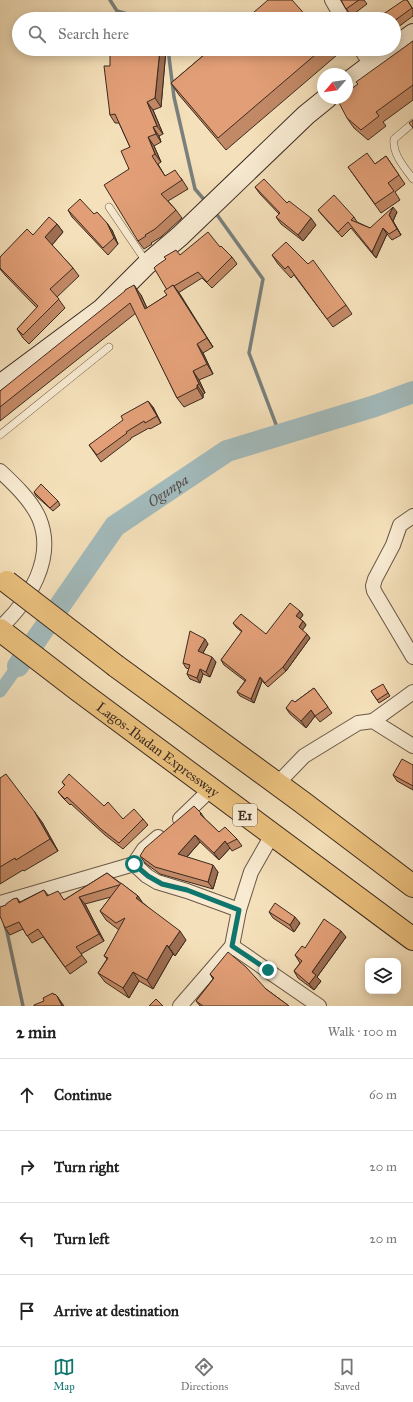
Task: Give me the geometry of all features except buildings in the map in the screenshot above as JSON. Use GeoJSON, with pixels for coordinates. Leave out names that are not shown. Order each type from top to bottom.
{"type":"FeatureCollection","features":[{"type":"Feature","properties":{"kind":"highway"},"geometry":{"type":"LineString","coordinates":[[3,580],[116,666],[413,886]]}},
{"type":"Feature","properties":{"kind":"highway","name":"Lagos-Ibadan Expressway"},"geometry":{"type":"LineString","coordinates":[[0,629],[78,690],[413,939]]}},
{"type":"Feature","properties":{"kind":"street"},"geometry":{"type":"LineString","coordinates":[[332,0],[339,12]]}},
{"type":"Feature","properties":{"kind":"street"},"geometry":{"type":"LineString","coordinates":[[401,42],[413,34]]}},
{"type":"Feature","properties":{"kind":"street"},"geometry":{"type":"LineString","coordinates":[[353,75],[366,57]]}},
{"type":"Feature","properties":{"kind":"street"},"geometry":{"type":"LineString","coordinates":[[0,386],[102,309],[147,264],[180,236],[306,115],[320,104]]}},
{"type":"Feature","properties":{"kind":"street"},"geometry":{"type":"LineString","coordinates":[[0,471],[22,492],[39,517],[45,540],[42,564],[36,582],[14,615],[0,629]]}},
{"type":"Feature","properties":{"kind":"street"},"geometry":{"type":"LineString","coordinates":[[413,516],[400,525],[393,545],[378,573],[373,586],[374,591],[413,657]]}},
{"type":"Feature","properties":{"kind":"street"},"geometry":{"type":"LineString","coordinates":[[277,784],[304,756],[358,723],[373,721],[413,692]]}},
{"type":"Feature","properties":{"kind":"street"},"geometry":{"type":"LineString","coordinates":[[373,721],[413,746]]}},
{"type":"Feature","properties":{"kind":"street"},"geometry":{"type":"LineString","coordinates":[[1,902],[134,864],[144,849],[188,812],[211,789]]}},
{"type":"Feature","properties":{"kind":"street"},"geometry":{"type":"LineString","coordinates":[[180,1006],[232,946],[239,910],[251,872],[272,835]]}},
{"type":"Feature","properties":{"kind":"street"},"geometry":{"type":"LineString","coordinates":[[134,864],[148,876],[162,884],[187,890],[239,910]]}},
{"type":"Feature","properties":{"kind":"street"},"geometry":{"type":"LineString","coordinates":[[232,946],[319,1006]]}},
{"type":"Feature","properties":{"kind":"lane"},"geometry":{"type":"LineString","coordinates":[[413,123],[394,139],[398,157],[413,179]]}},
{"type":"Feature","properties":{"kind":"lane"},"geometry":{"type":"LineString","coordinates":[[109,208],[147,264]]}},
{"type":"Feature","properties":{"kind":"lane"},"geometry":{"type":"LineString","coordinates":[[0,435],[110,347]]}},
{"type":"Feature","properties":{"kind":"waterway"},"geometry":{"type":"LineString","coordinates":[[110,0],[117,11],[120,12]]}},
{"type":"Feature","properties":{"kind":"waterway"},"geometry":{"type":"LineString","coordinates":[[169,56],[174,97],[195,189],[207,203]]}},
{"type":"Feature","properties":{"kind":"waterway"},"geometry":{"type":"LineString","coordinates":[[215,212],[263,279],[249,353],[280,435]]}},
{"type":"Feature","properties":{"kind":"waterway","name":"Ogunpa"},"geometry":{"type":"LineString","coordinates":[[18,666],[115,526],[227,451],[375,406],[413,392]]}},
{"type":"Feature","properties":{"kind":"waterway","name":"Ogunpa"},"geometry":{"type":"LineString","coordinates":[[0,691],[18,666]]}},
{"type":"Feature","properties":{"kind":"waterway"},"geometry":{"type":"LineString","coordinates":[[5,925],[23,1006]]}},
{"type":"Feature","properties":{"kind":"route"},"geometry":{"type":"LineString","coordinates":[[134,864],[157,882],[187,890],[239,910],[232,946],[268,970]]}}]}
